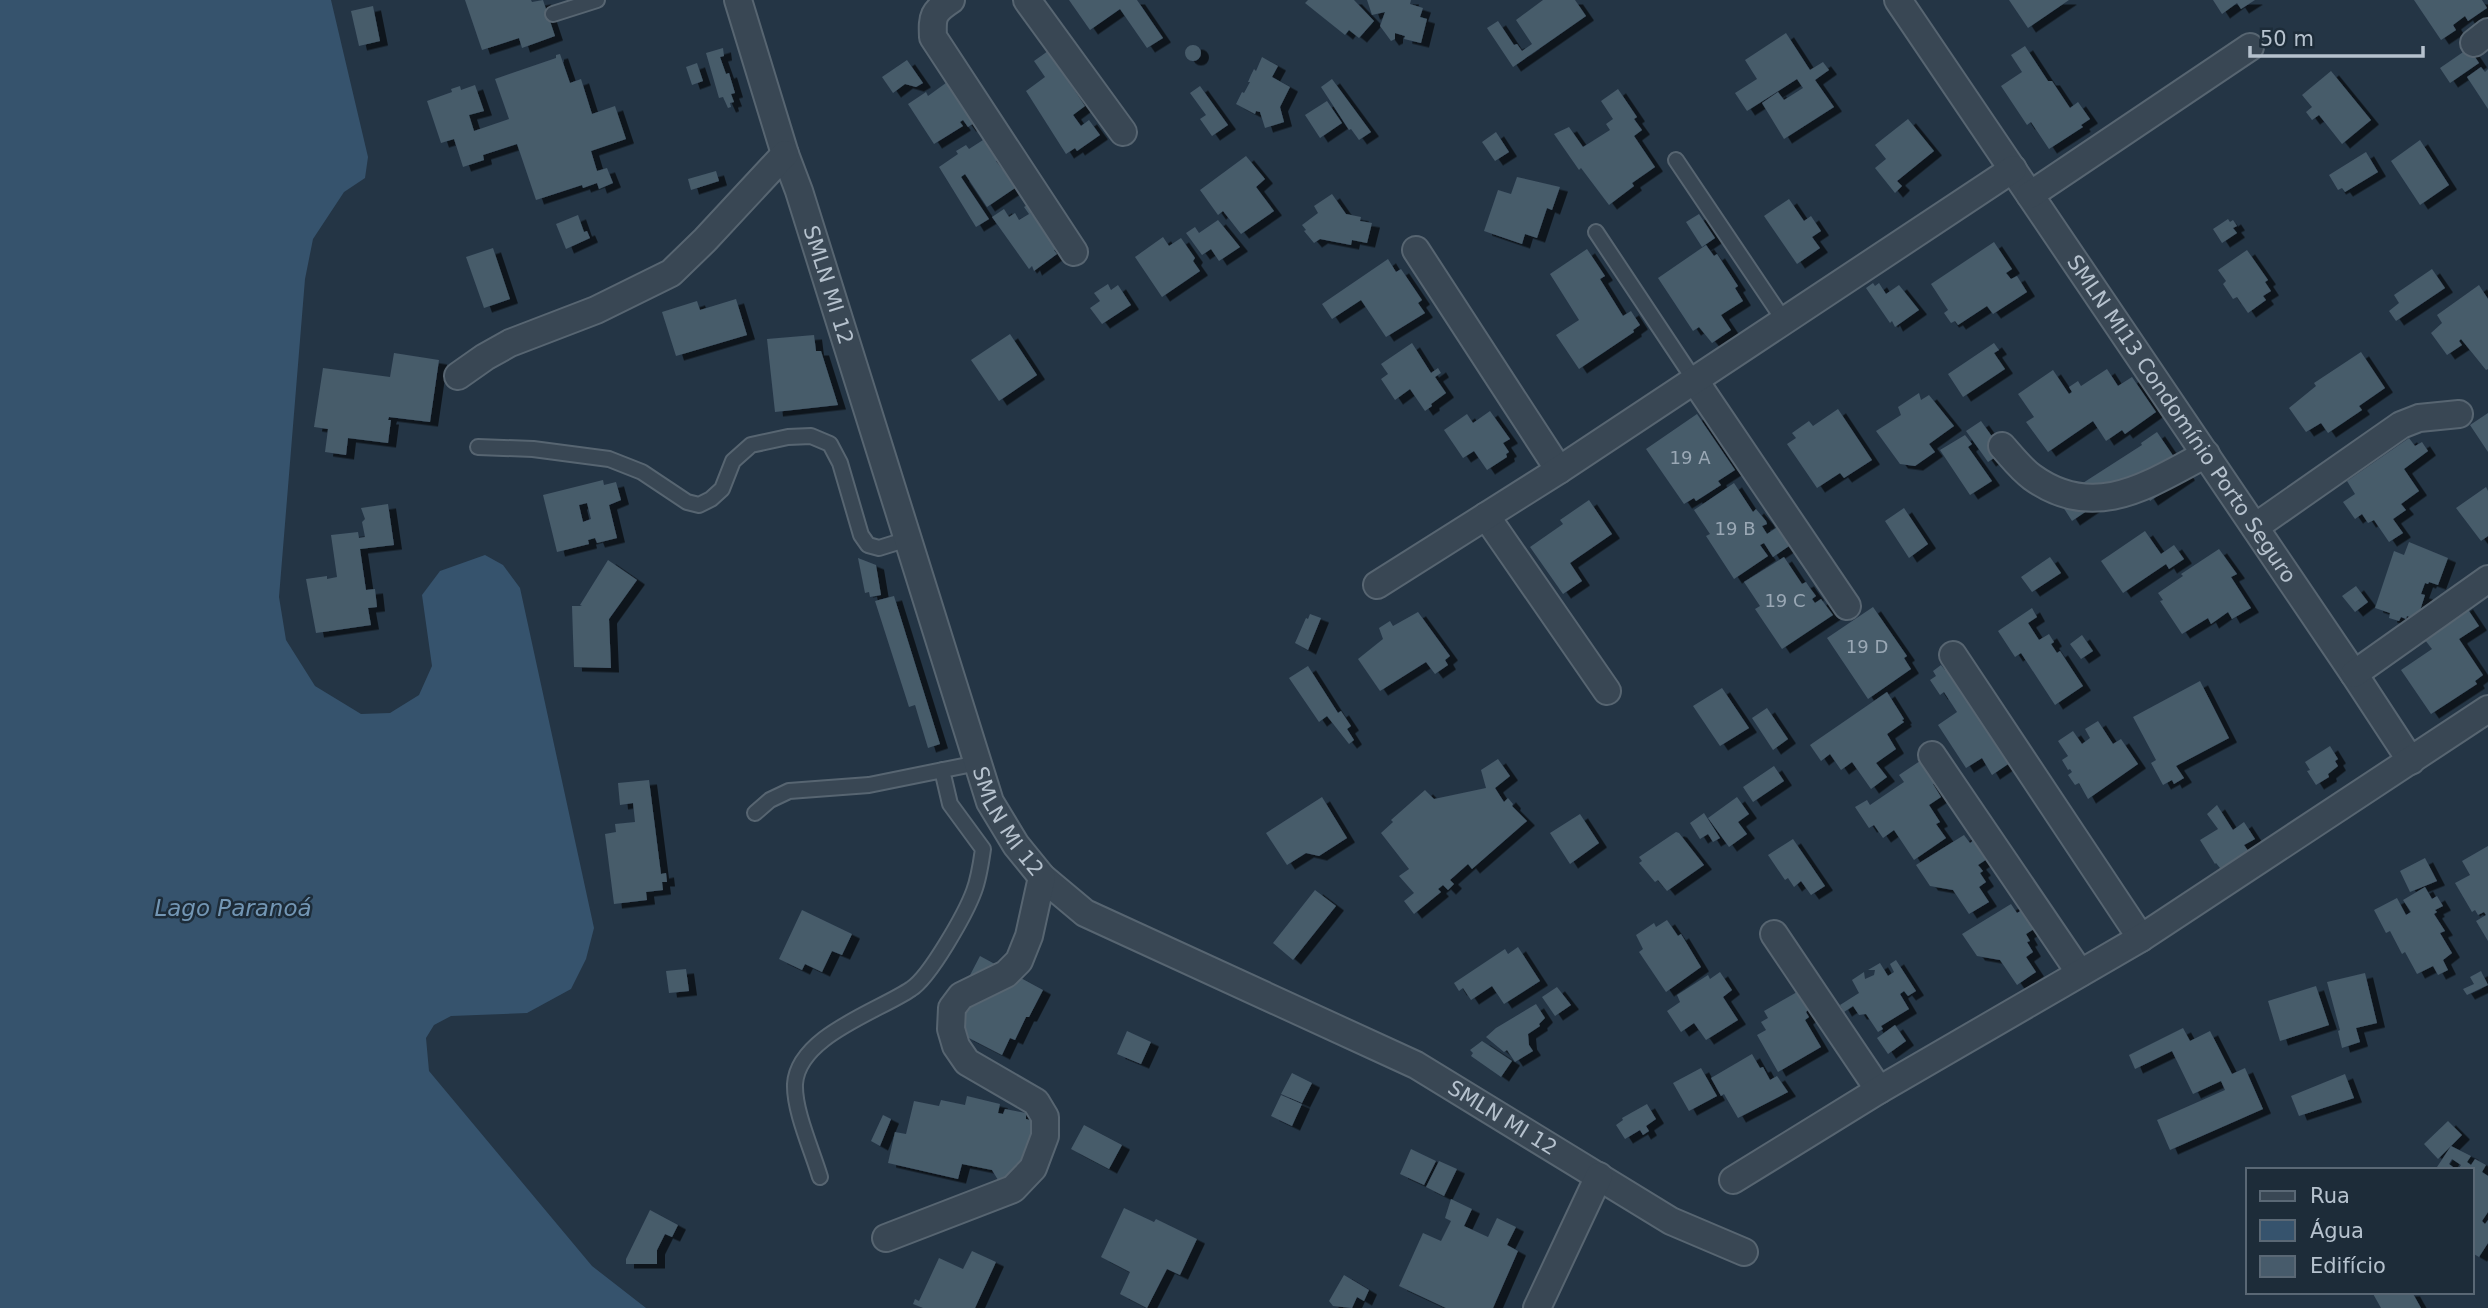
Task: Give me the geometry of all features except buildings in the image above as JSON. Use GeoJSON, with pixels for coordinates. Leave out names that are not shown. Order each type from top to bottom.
{"type":"FeatureCollection","features":[{"type":"Feature","properties":{"kind":"street","name":"SMLN MI 12"},"geometry":{"type":"LineString","coordinates":[[738,0],[990,802],[1016,845],[1042,877],[1085,913],[1416,1065],[1671,1221],[1744,1252]]}},
{"type":"Feature","properties":{"kind":"street"},"geometry":{"type":"LineString","coordinates":[[951,0],[941,7],[932,19],[933,37],[1074,252]]}},
{"type":"Feature","properties":{"kind":"street"},"geometry":{"type":"LineString","coordinates":[[1027,0],[1123,132]]}},
{"type":"Feature","properties":{"kind":"street","name":"SMLN MI13 Condomínio Porto Seguro"},"geometry":{"type":"LineString","coordinates":[[1898,0],[2411,761]]}},
{"type":"Feature","properties":{"kind":"street"},"geometry":{"type":"LineString","coordinates":[[2030,195],[2250,47]]}},
{"type":"Feature","properties":{"kind":"street"},"geometry":{"type":"LineString","coordinates":[[458,376],[510,343],[596,310],[671,273],[785,154]]}},
{"type":"Feature","properties":{"kind":"street"},"geometry":{"type":"LineString","coordinates":[[1377,585],[1695,382],[2013,169]]}},
{"type":"Feature","properties":{"kind":"street"},"geometry":{"type":"LineString","coordinates":[[1416,250],[1559,470]]}},
{"type":"Feature","properties":{"kind":"street"},"geometry":{"type":"LineString","coordinates":[[1695,382],[1847,606]]}},
{"type":"Feature","properties":{"kind":"street"},"geometry":{"type":"LineString","coordinates":[[2255,527],[2401,425],[2419,418],[2459,414]]}},
{"type":"Feature","properties":{"kind":"street"},"geometry":{"type":"LineString","coordinates":[[2002,446],[2030,476],[2059,493],[2098,498],[2126,495],[2206,454]]}},
{"type":"Feature","properties":{"kind":"street"},"geometry":{"type":"LineString","coordinates":[[1486,516],[1607,691]]}},
{"type":"Feature","properties":{"kind":"street"},"geometry":{"type":"LineString","coordinates":[[2354,674],[2488,579]]}},
{"type":"Feature","properties":{"kind":"street"},"geometry":{"type":"LineString","coordinates":[[1953,655],[2141,938]]}},
{"type":"Feature","properties":{"kind":"street"},"geometry":{"type":"LineString","coordinates":[[1733,1180],[1879,1090],[2141,938],[2488,709]]}},
{"type":"Feature","properties":{"kind":"street"},"geometry":{"type":"LineString","coordinates":[[1932,755],[2080,973]]}},
{"type":"Feature","properties":{"kind":"street"},"geometry":{"type":"LineString","coordinates":[[886,1238],[1013,1189],[1033,1168],[1045,1136],[1045,1117],[1036,1102],[968,1062],[956,1046],[951,1029],[952,1008],[961,996],[1006,974],[1019,961],[1029,936],[1042,877]]}},
{"type":"Feature","properties":{"kind":"street"},"geometry":{"type":"LineString","coordinates":[[1774,934],[1879,1090]]}},
{"type":"Feature","properties":{"kind":"street"},"geometry":{"type":"LineString","coordinates":[[1537,1308],[1599,1176]]}},
{"type":"Feature","properties":{"kind":"lane"},"geometry":{"type":"LineString","coordinates":[[553,14],[597,0]]}},
{"type":"Feature","properties":{"kind":"lane"},"geometry":{"type":"LineString","coordinates":[[1676,160],[1785,322]]}},
{"type":"Feature","properties":{"kind":"lane"},"geometry":{"type":"LineString","coordinates":[[1596,232],[1695,382]]}},
{"type":"Feature","properties":{"kind":"lane"},"geometry":{"type":"LineString","coordinates":[[478,447],[533,449],[609,459],[642,472],[687,502],[699,505],[722,489],[733,461],[751,446],[788,437],[811,436],[830,444],[841,463],[861,535],[868,545],[879,548],[908,539]]}},
{"type":"Feature","properties":{"kind":"lane"},"geometry":{"type":"LineString","coordinates":[[755,813],[770,800],[789,791],[869,785],[978,763]]}},
{"type":"Feature","properties":{"kind":"lane"},"geometry":{"type":"LineString","coordinates":[[820,1177],[800,1110],[795,1083],[802,1062],[829,1034],[912,989],[933,966],[974,892],[983,849],[950,804],[942,770]]}},
{"type":"Feature","properties":{"kind":"water","name":"Lago Paranoá"},"geometry":{"type":"Polygon","coordinates":[[[0,0],[331,0],[368,157],[365,178],[344,192],[313,239],[305,279],[279,597],[286,640],[315,686],[361,714],[390,713],[419,695],[432,666],[422,595],[440,571],[485,555],[503,565],[520,588],[594,928],[586,959],[571,989],[527,1013],[451,1016],[434,1025],[426,1038],[429,1071],[592,1266],[646,1308],[0,1308],[0,0]]]}}]}
